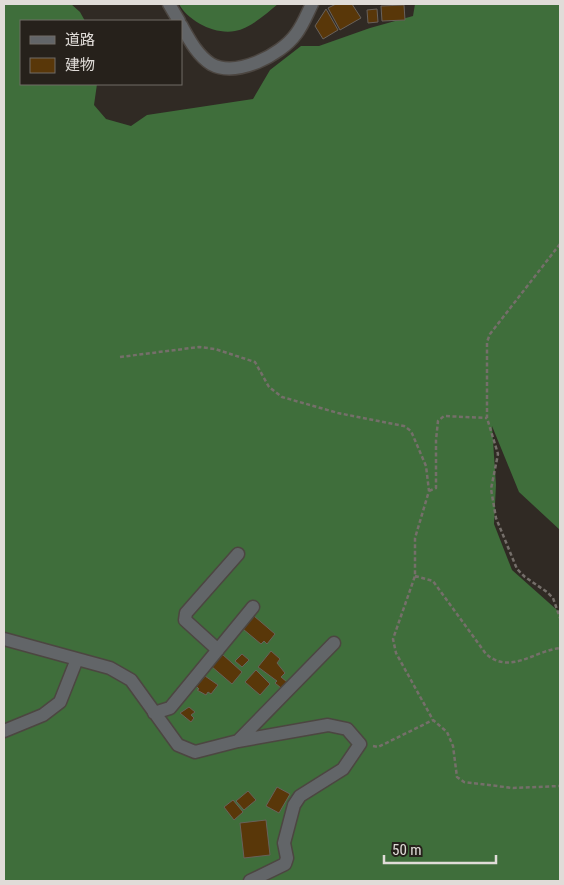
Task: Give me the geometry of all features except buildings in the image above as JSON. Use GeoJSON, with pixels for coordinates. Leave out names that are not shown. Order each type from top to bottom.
{"type":"FeatureCollection","features":[{"type":"Feature","properties":{"kind":"street"},"geometry":{"type":"LineString","coordinates":[[169,4],[178,20]]}},
{"type":"Feature","properties":{"kind":"street"},"geometry":{"type":"LineString","coordinates":[[182,27],[198,54],[212,65],[227,68],[241,67],[282,49],[296,35],[312,4]]}},
{"type":"Feature","properties":{"kind":"street"},"geometry":{"type":"LineString","coordinates":[[218,650],[185,620],[186,613],[238,554]]}},
{"type":"Feature","properties":{"kind":"street"},"geometry":{"type":"LineString","coordinates":[[154,712],[170,708],[253,607]]}},
{"type":"Feature","properties":{"kind":"street"},"geometry":{"type":"LineString","coordinates":[[4,639],[110,668],[131,680],[178,745],[196,752],[238,741],[328,724],[347,729],[360,744],[343,769],[300,796],[294,805],[284,843],[287,858],[285,864],[250,881]]}},
{"type":"Feature","properties":{"kind":"street"},"geometry":{"type":"LineString","coordinates":[[238,741],[334,643]]}},
{"type":"Feature","properties":{"kind":"street"},"geometry":{"type":"LineString","coordinates":[[4,730],[43,716],[60,702],[77,659]]}},
{"type":"Feature","properties":{"kind":"path"},"geometry":{"type":"LineString","coordinates":[[560,244],[487,339],[487,418],[498,454],[492,489],[496,518],[501,535],[517,569],[547,592],[552,598],[560,618]]}},
{"type":"Feature","properties":{"kind":"path"},"geometry":{"type":"LineString","coordinates":[[120,356],[199,346],[215,349],[255,362],[269,387],[282,397],[338,413],[404,426],[411,431],[426,466],[429,491],[415,538],[415,576],[393,639],[396,653],[433,720],[447,732],[453,746],[458,777],[464,782],[513,788],[560,786]]}},
{"type":"Feature","properties":{"kind":"path"},"geometry":{"type":"LineString","coordinates":[[429,491],[436,488],[438,421],[444,416],[487,418]]}},
{"type":"Feature","properties":{"kind":"path"},"geometry":{"type":"LineString","coordinates":[[415,576],[433,581],[486,654],[494,661],[503,663],[519,662],[560,648]]}},
{"type":"Feature","properties":{"kind":"path"},"geometry":{"type":"LineString","coordinates":[[360,744],[378,746],[433,720]]}},
{"type":"Feature","properties":{"kind":"green space"},"geometry":{"type":"Polygon","coordinates":[[[4,4],[71,4],[80,12],[84,20],[20,20],[20,85],[97,85],[94,105],[106,119],[131,126],[147,115],[253,99],[270,70],[301,46],[319,46],[370,28],[413,16],[415,4],[560,4],[560,530],[519,492],[492,426],[496,485],[494,524],[512,570],[557,610],[560,615],[560,881],[4,881],[4,4]]]}},
{"type":"Feature","properties":{"kind":"green space"},"geometry":{"type":"Polygon","coordinates":[[[179,4],[278,4],[247,27],[227,32],[211,29],[195,21],[179,4]]]}}]}
